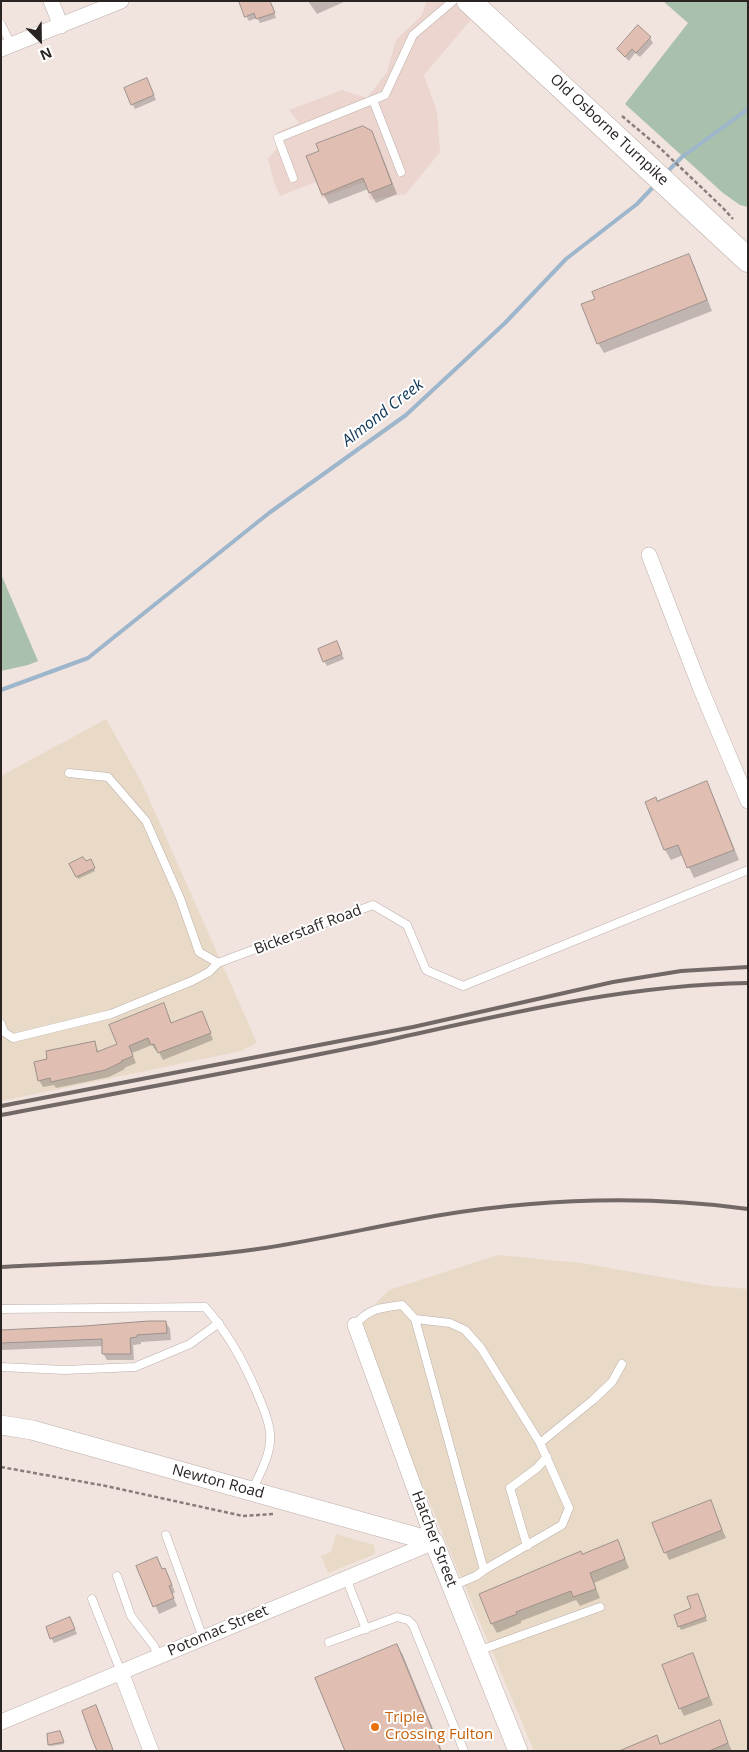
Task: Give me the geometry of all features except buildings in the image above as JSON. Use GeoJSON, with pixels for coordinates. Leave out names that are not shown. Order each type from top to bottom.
{"type":"FeatureCollection","features":[{"type":"Feature","properties":{"kind":"main road","name":"Old Osborne Turnpike"},"geometry":{"type":"LineString","coordinates":[[469,1],[650,153],[690,206],[748,260]]}},
{"type":"Feature","properties":{"kind":"street"},"geometry":{"type":"LineString","coordinates":[[51,1],[61,26]]}},
{"type":"Feature","properties":{"kind":"street"},"geometry":{"type":"LineString","coordinates":[[6,47],[121,1]]}},
{"type":"Feature","properties":{"kind":"street"},"geometry":{"type":"LineString","coordinates":[[649,555],[700,687],[748,801]]}},
{"type":"Feature","properties":{"kind":"street","name":"Hatcher Street"},"geometry":{"type":"LineString","coordinates":[[355,1325],[434,1542],[518,1751]]}},
{"type":"Feature","properties":{"kind":"street","name":"Newton Road"},"geometry":{"type":"LineString","coordinates":[[1,1425],[32,1430],[434,1542]]}},
{"type":"Feature","properties":{"kind":"street","name":"Potomac Street"},"geometry":{"type":"LineString","coordinates":[[1,1722],[434,1542]]}},
{"type":"Feature","properties":{"kind":"street"},"geometry":{"type":"LineString","coordinates":[[121,1672],[151,1751]]}},
{"type":"Feature","properties":{"kind":"lane"},"geometry":{"type":"LineString","coordinates":[[292,178],[278,138],[385,95],[413,35],[453,1]]}},
{"type":"Feature","properties":{"kind":"lane"},"geometry":{"type":"LineString","coordinates":[[1,24],[6,47]]}},
{"type":"Feature","properties":{"kind":"lane"},"geometry":{"type":"LineString","coordinates":[[373,100],[401,172]]}},
{"type":"Feature","properties":{"kind":"lane"},"geometry":{"type":"LineString","coordinates":[[1,1024],[4,1032],[13,1038],[111,1014],[209,972],[218,963],[199,952],[180,898],[146,820],[108,777],[69,773]]}},
{"type":"Feature","properties":{"kind":"lane","name":"Bickerstaff Road"},"geometry":{"type":"LineString","coordinates":[[218,963],[373,905],[407,925],[426,970],[463,986],[748,870]]}},
{"type":"Feature","properties":{"kind":"lane"},"geometry":{"type":"LineString","coordinates":[[355,1325],[364,1314],[384,1307],[402,1305],[415,1319],[484,1570]]}},
{"type":"Feature","properties":{"kind":"lane"},"geometry":{"type":"LineString","coordinates":[[1,1309],[205,1307],[219,1323],[246,1366],[266,1414],[270,1433],[269,1447],[252,1491]]}},
{"type":"Feature","properties":{"kind":"lane"},"geometry":{"type":"LineString","coordinates":[[415,1319],[450,1323],[465,1330],[481,1348],[540,1443],[569,1508],[562,1525],[476,1576],[452,1586]]}},
{"type":"Feature","properties":{"kind":"lane"},"geometry":{"type":"LineString","coordinates":[[1,1366],[65,1370],[135,1368],[190,1344],[219,1323]]}},
{"type":"Feature","properties":{"kind":"lane"},"geometry":{"type":"LineString","coordinates":[[540,1443],[612,1382],[622,1364]]}},
{"type":"Feature","properties":{"kind":"lane"},"geometry":{"type":"LineString","coordinates":[[527,1546],[510,1488],[537,1468],[546,1457]]}},
{"type":"Feature","properties":{"kind":"lane"},"geometry":{"type":"LineString","coordinates":[[166,1535],[203,1638]]}},
{"type":"Feature","properties":{"kind":"lane"},"geometry":{"type":"LineString","coordinates":[[116,1576],[131,1616],[154,1646],[158,1656]]}},
{"type":"Feature","properties":{"kind":"lane"},"geometry":{"type":"LineString","coordinates":[[346,1578],[366,1629]]}},
{"type":"Feature","properties":{"kind":"lane"},"geometry":{"type":"LineString","coordinates":[[92,1599],[121,1672]]}},
{"type":"Feature","properties":{"kind":"lane"},"geometry":{"type":"LineString","coordinates":[[478,1652],[600,1607]]}},
{"type":"Feature","properties":{"kind":"lane"},"geometry":{"type":"LineString","coordinates":[[329,1642],[397,1617],[408,1620],[413,1625],[464,1751]]}},
{"type":"Feature","properties":{"kind":"path"},"geometry":{"type":"LineString","coordinates":[[650,153],[693,179],[735,222]]}},
{"type":"Feature","properties":{"kind":"path"},"geometry":{"type":"LineString","coordinates":[[1,1467],[106,1486],[243,1516],[281,1513]]}},
{"type":"Feature","properties":{"kind":"shaded area"},"geometry":{"type":"Polygon","coordinates":[[[427,1],[469,1],[479,10],[424,75],[437,112],[440,152],[406,194],[370,200],[365,182],[322,198],[316,182],[280,196],[268,159],[277,148],[278,132],[299,123],[289,110],[342,90],[367,98],[387,72],[396,40],[421,16],[427,1]]]}},
{"type":"Feature","properties":{"kind":"shaded area"},"geometry":{"type":"Polygon","coordinates":[[[106,719],[142,783],[257,1043],[241,1051],[1,1101],[1,776],[106,719]]]}},
{"type":"Feature","properties":{"kind":"shaded area"},"geometry":{"type":"Polygon","coordinates":[[[498,1255],[581,1263],[712,1286],[748,1289],[748,1751],[534,1751],[355,1325],[389,1290],[498,1255]]]}},
{"type":"Feature","properties":{"kind":"shaded area"},"geometry":{"type":"Polygon","coordinates":[[[336,1534],[374,1545],[375,1554],[328,1573],[321,1556],[331,1552],[336,1534]]]}},
{"type":"Feature","properties":{"kind":"green space"},"geometry":{"type":"Polygon","coordinates":[[[663,1],[748,1],[748,207],[740,205],[723,193],[625,104],[688,23],[663,1]]]}},
{"type":"Feature","properties":{"kind":"green space"},"geometry":{"type":"Polygon","coordinates":[[[1,574],[38,661],[1,671],[1,574]]]}},
{"type":"Feature","properties":{"kind":"waterway","name":"Almond Creek"},"geometry":{"type":"LineString","coordinates":[[665,174],[682,157],[748,109]]}},
{"type":"Feature","properties":{"kind":"waterway","name":"Almond Creek"},"geometry":{"type":"LineString","coordinates":[[1,690],[88,658],[269,513],[406,415],[505,323],[566,259],[637,204],[655,185]]}},
{"type":"Feature","properties":{"kind":"railway"},"geometry":{"type":"LineString","coordinates":[[1,1106],[413,1027],[613,982],[681,971],[748,967]]}},
{"type":"Feature","properties":{"kind":"railway"},"geometry":{"type":"LineString","coordinates":[[1,1115],[320,1054],[507,1014],[602,996],[699,985],[748,983]]}},
{"type":"Feature","properties":{"kind":"railway"},"geometry":{"type":"LineString","coordinates":[[1,1267],[199,1256],[265,1248],[435,1216],[512,1206],[591,1201],[631,1201],[670,1202],[748,1209]]}},
{"type":"Feature","properties":{"kind":"place","name":"Triple Crossing Fulton"},"geometry":{"type":"Point","coordinates":[375,1727]}}]}
